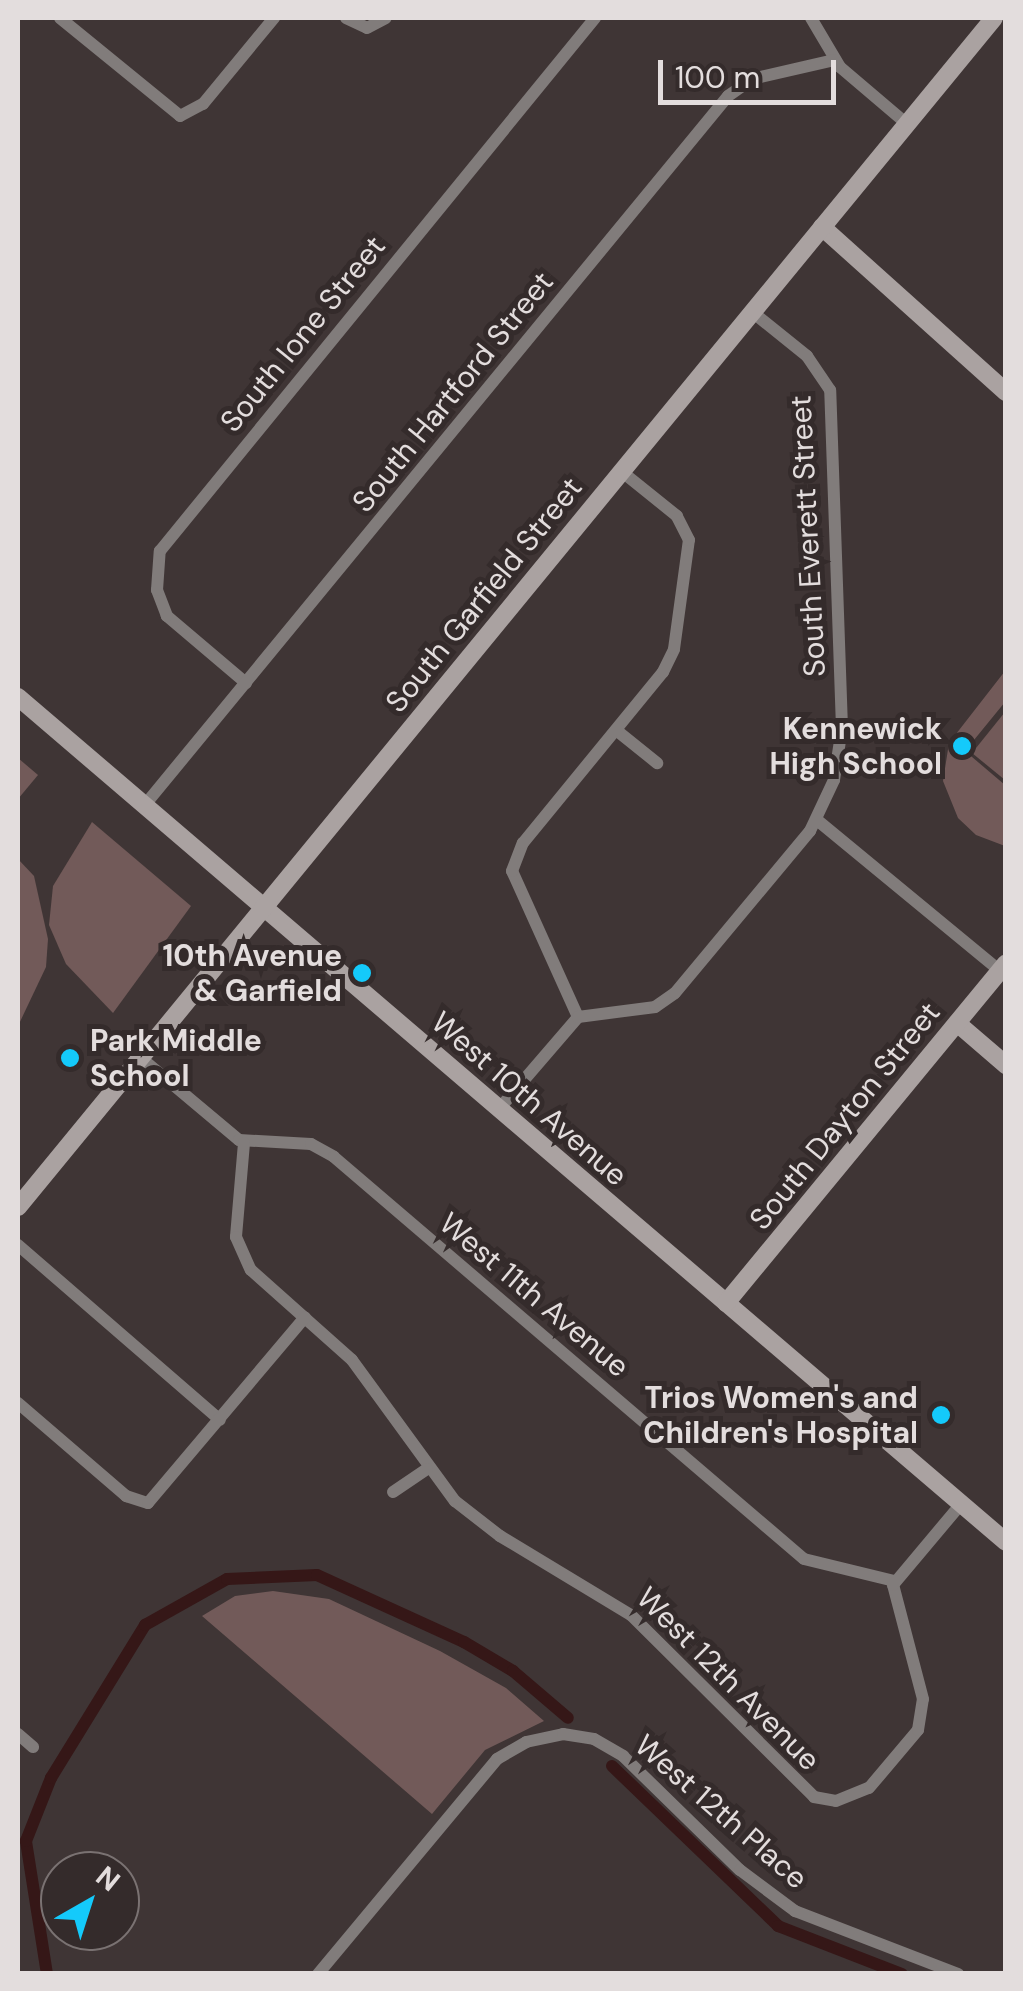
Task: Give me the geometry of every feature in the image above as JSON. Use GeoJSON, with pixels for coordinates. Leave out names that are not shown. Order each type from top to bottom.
{"type":"FeatureCollection","features":[{"type":"Feature","properties":{"kind":"street"},"geometry":{"type":"LineString","coordinates":[[60,18],[168,111],[184,115],[203,104],[274,18]]}},
{"type":"Feature","properties":{"kind":"street"},"geometry":{"type":"LineString","coordinates":[[346,18],[367,28],[386,18]]}},
{"type":"Feature","properties":{"kind":"street","name":"South Ione Street"},"geometry":{"type":"LineString","coordinates":[[246,683],[167,616],[157,590],[160,551],[596,18]]}},
{"type":"Feature","properties":{"kind":"street"},"geometry":{"type":"LineString","coordinates":[[810,18],[834,60],[907,124]]}},
{"type":"Feature","properties":{"kind":"street","name":"South Garfield Street"},"geometry":{"type":"LineString","coordinates":[[18,1207],[994,18]]}},
{"type":"Feature","properties":{"kind":"street","name":"South Hartford Street"},"geometry":{"type":"LineString","coordinates":[[144,806],[735,89],[834,60]]}},
{"type":"Feature","properties":{"kind":"street"},"geometry":{"type":"LineString","coordinates":[[822,226],[1006,392]]}},
{"type":"Feature","properties":{"kind":"street","name":"South Everett Street"},"geometry":{"type":"LineString","coordinates":[[578,1017],[654,1006],[675,992],[817,820],[834,780],[842,728],[832,403],[817,366],[751,311]]}},
{"type":"Feature","properties":{"kind":"street"},"geometry":{"type":"LineString","coordinates":[[499,1109],[578,1017],[512,871],[523,843],[670,661],[690,540],[676,516],[621,471]]}},
{"type":"Feature","properties":{"kind":"street","name":"West 10th Avenue"},"geometry":{"type":"LineString","coordinates":[[18,697],[1006,1542]]}},
{"type":"Feature","properties":{"kind":"street"},"geometry":{"type":"LineString","coordinates":[[616,730],[657,763]]}},
{"type":"Feature","properties":{"kind":"street"},"geometry":{"type":"LineString","coordinates":[[817,820],[1002,966]]}},
{"type":"Feature","properties":{"kind":"street","name":"South Dayton Street"},"geometry":{"type":"LineString","coordinates":[[726,1304],[1002,966]]}},
{"type":"Feature","properties":{"kind":"street"},"geometry":{"type":"LineString","coordinates":[[956,1022],[1006,1064]]}},
{"type":"Feature","properties":{"kind":"street"},"geometry":{"type":"LineString","coordinates":[[140,1057],[244,1143]]}},
{"type":"Feature","properties":{"kind":"street","name":"West 12th Avenue"},"geometry":{"type":"LineString","coordinates":[[244,1143],[237,1245],[250,1270],[352,1360],[427,1469],[484,1525],[631,1615],[796,1784],[836,1801],[878,1781],[921,1720],[920,1686],[894,1581]]}},
{"type":"Feature","properties":{"kind":"street","name":"West 11th Avenue"},"geometry":{"type":"LineString","coordinates":[[244,1143],[310,1144],[326,1151],[804,1559],[894,1581]]}},
{"type":"Feature","properties":{"kind":"street"},"geometry":{"type":"LineString","coordinates":[[18,1245],[220,1420]]}},
{"type":"Feature","properties":{"kind":"street"},"geometry":{"type":"LineString","coordinates":[[18,1404],[142,1504],[158,1496],[305,1316]]}},
{"type":"Feature","properties":{"kind":"street"},"geometry":{"type":"LineString","coordinates":[[393,1492],[427,1469]]}},
{"type":"Feature","properties":{"kind":"street"},"geometry":{"type":"LineString","coordinates":[[894,1581],[961,1504]]}},
{"type":"Feature","properties":{"kind":"street"},"geometry":{"type":"LineString","coordinates":[[18,1734],[34,1747]]}},
{"type":"Feature","properties":{"kind":"street","name":"West 12th Place"},"geometry":{"type":"LineString","coordinates":[[318,1974],[483,1772],[513,1747],[563,1734],[594,1739],[622,1756],[740,1870],[795,1911],[958,1974]]}},
{"type":"Feature","properties":{"kind":"shaded area"},"geometry":{"type":"Polygon","coordinates":[[[1005,671],[1005,702],[965,751],[1005,785],[1005,846],[976,835],[958,818],[943,781],[949,743],[1005,671]]]}},
{"type":"Feature","properties":{"kind":"shaded area"},"geometry":{"type":"Polygon","coordinates":[[[1005,712],[1005,780],[972,753],[1005,712]]]}},
{"type":"Feature","properties":{"kind":"shaded area"},"geometry":{"type":"Polygon","coordinates":[[[18,758],[38,775],[18,799],[18,758]]]}},
{"type":"Feature","properties":{"kind":"shaded area"},"geometry":{"type":"Polygon","coordinates":[[[92,822],[191,906],[113,1013],[66,964],[49,925],[53,886],[92,822]]]}},
{"type":"Feature","properties":{"kind":"shaded area"},"geometry":{"type":"Polygon","coordinates":[[[18,859],[34,876],[48,939],[46,967],[18,1026],[18,859]]]}},
{"type":"Feature","properties":{"kind":"shaded area"},"geometry":{"type":"Polygon","coordinates":[[[273,1591],[329,1599],[440,1651],[506,1688],[544,1721],[485,1750],[432,1814],[202,1616],[235,1596],[273,1591]]]}},
{"type":"Feature","properties":{"kind":"waterway"},"geometry":{"type":"LineString","coordinates":[[47,1974],[26,1841],[51,1778],[145,1625],[227,1579],[317,1575],[464,1642],[513,1671],[568,1718]]}},
{"type":"Feature","properties":{"kind":"waterway"},"geometry":{"type":"LineString","coordinates":[[612,1766],[778,1926],[902,1974]]}},
{"type":"Feature","properties":{"kind":"place","name":"Kennewick High School"},"geometry":{"type":"Point","coordinates":[962,746]}},
{"type":"Feature","properties":{"kind":"place","name":"10th Avenue & Garfield"},"geometry":{"type":"Point","coordinates":[362,973]}},
{"type":"Feature","properties":{"kind":"place","name":"Park Middle School"},"geometry":{"type":"Point","coordinates":[70,1058]}},
{"type":"Feature","properties":{"kind":"place","name":"Trios Women's and Children's Hospital"},"geometry":{"type":"Point","coordinates":[941,1415]}}]}
